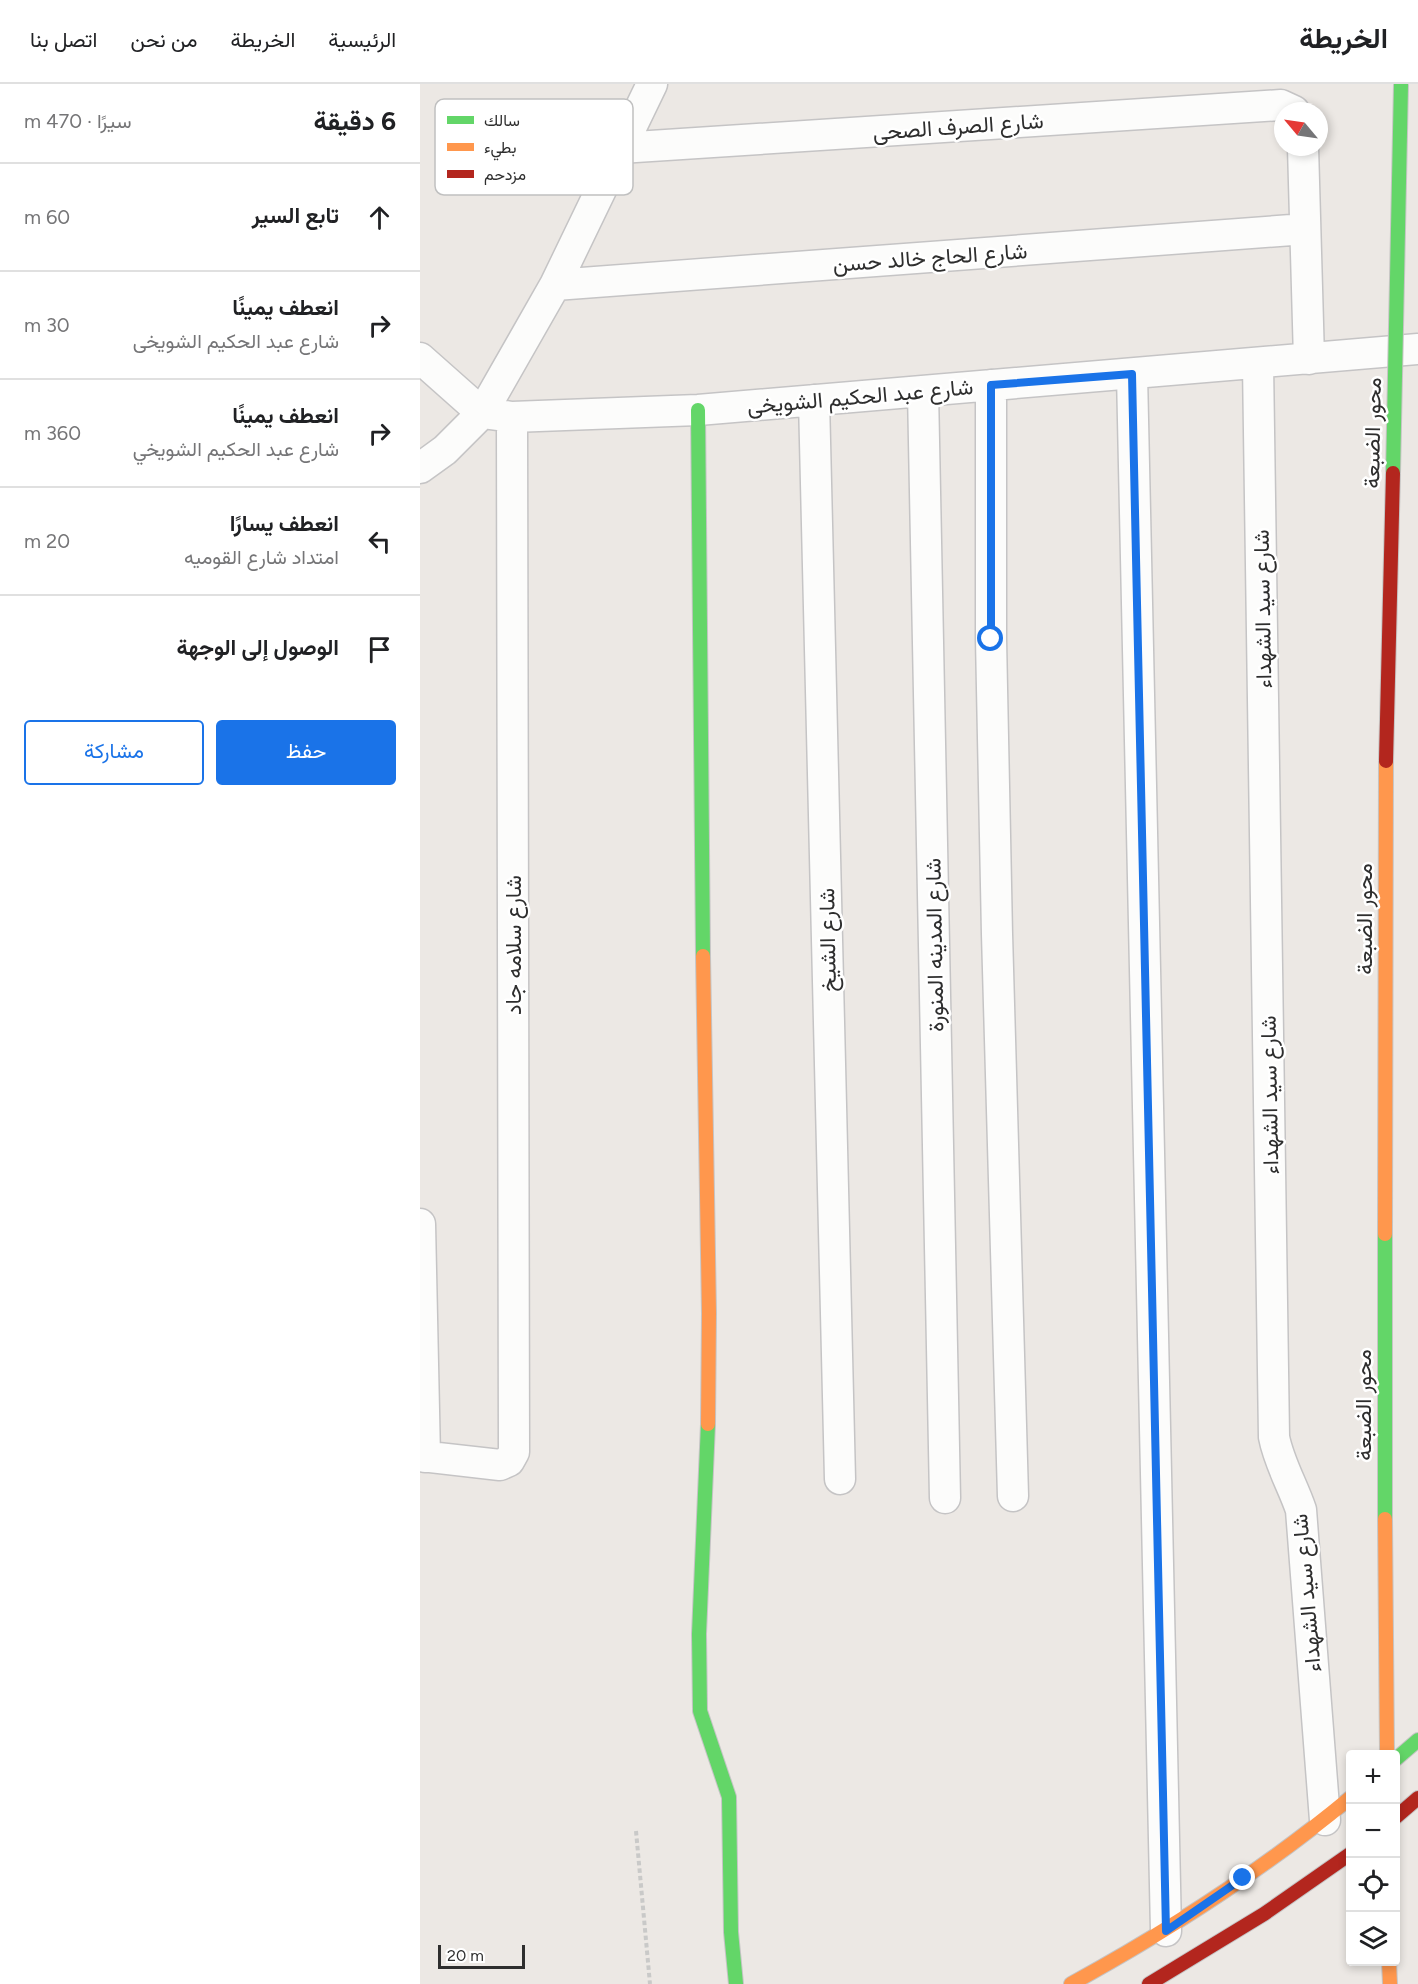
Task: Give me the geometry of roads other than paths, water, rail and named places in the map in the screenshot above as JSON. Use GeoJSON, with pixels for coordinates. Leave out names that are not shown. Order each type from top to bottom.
{"type":"FeatureCollection","features":[{"type":"Feature","properties":{"kind":"main road","name":"محور الضبعة"},"geometry":{"type":"LineString","coordinates":[[1387,1750],[1384,1471],[1386,782],[1401,84]]}},
{"type":"Feature","properties":{"kind":"main road"},"geometry":{"type":"LineString","coordinates":[[698,410],[700,830],[710,1313],[707,1468],[699,1634],[700,1711],[729,1797],[730,1932],[736,1984]]}},
{"type":"Feature","properties":{"kind":"main road"},"geometry":{"type":"LineString","coordinates":[[1400,1755],[1418,1740]]}},
{"type":"Feature","properties":{"kind":"main road"},"geometry":{"type":"LineString","coordinates":[[1400,1813],[1418,1798]]}},
{"type":"Feature","properties":{"kind":"main road"},"geometry":{"type":"LineString","coordinates":[[1071,1984],[1166,1931],[1325,1820],[1346,1802]]}},
{"type":"Feature","properties":{"kind":"main road"},"geometry":{"type":"LineString","coordinates":[[1149,1984],[1264,1914],[1346,1857]]}},
{"type":"Feature","properties":{"kind":"main road"},"geometry":{"type":"LineString","coordinates":[[1389,1966],[1390,1984]]}},
{"type":"Feature","properties":{"kind":"street"},"geometry":{"type":"LineString","coordinates":[[633,119],[648,86]]}},
{"type":"Feature","properties":{"kind":"street","name":"شارع الصرف الصحى"},"geometry":{"type":"LineString","coordinates":[[633,147],[1274,105]]}},
{"type":"Feature","properties":{"kind":"street"},"geometry":{"type":"LineString","coordinates":[[1303,156],[1309,359]]}},
{"type":"Feature","properties":{"kind":"street"},"geometry":{"type":"LineString","coordinates":[[420,468],[445,450],[482,413],[555,285],[598,195]]}},
{"type":"Feature","properties":{"kind":"street","name":"شارع الحاج خالد حسن"},"geometry":{"type":"LineString","coordinates":[[555,285],[1305,229]]}},
{"type":"Feature","properties":{"kind":"street","name":"شارع عبد الحكيم الشويخى"},"geometry":{"type":"LineString","coordinates":[[482,413],[512,417],[698,410],[1418,349]]}},
{"type":"Feature","properties":{"kind":"street"},"geometry":{"type":"LineString","coordinates":[[420,358],[482,413]]}},
{"type":"Feature","properties":{"kind":"street","name":"شارع سيد الشهداء"},"geometry":{"type":"LineString","coordinates":[[1258,364],[1274,1437],[1277,1454],[1294,1488],[1301,1510],[1325,1820]]}},
{"type":"Feature","properties":{"kind":"street"},"geometry":{"type":"LineString","coordinates":[[1132,374],[1166,1931]]}},
{"type":"Feature","properties":{"kind":"street"},"geometry":{"type":"LineString","coordinates":[[991,385],[991,651],[1013,1496]]}},
{"type":"Feature","properties":{"kind":"street","name":"شارع المدينه المنورة"},"geometry":{"type":"LineString","coordinates":[[923,391],[945,1498]]}},
{"type":"Feature","properties":{"kind":"street","name":"شارع الشيخ"},"geometry":{"type":"LineString","coordinates":[[814,400],[840,1479]]}},
{"type":"Feature","properties":{"kind":"street","name":"شارع سلامه جاد"},"geometry":{"type":"LineString","coordinates":[[423,1456],[500,1465],[509,1461],[514,1452],[512,417]]}},
{"type":"Feature","properties":{"kind":"street"},"geometry":{"type":"LineString","coordinates":[[420,1224],[423,1456]]}}]}
